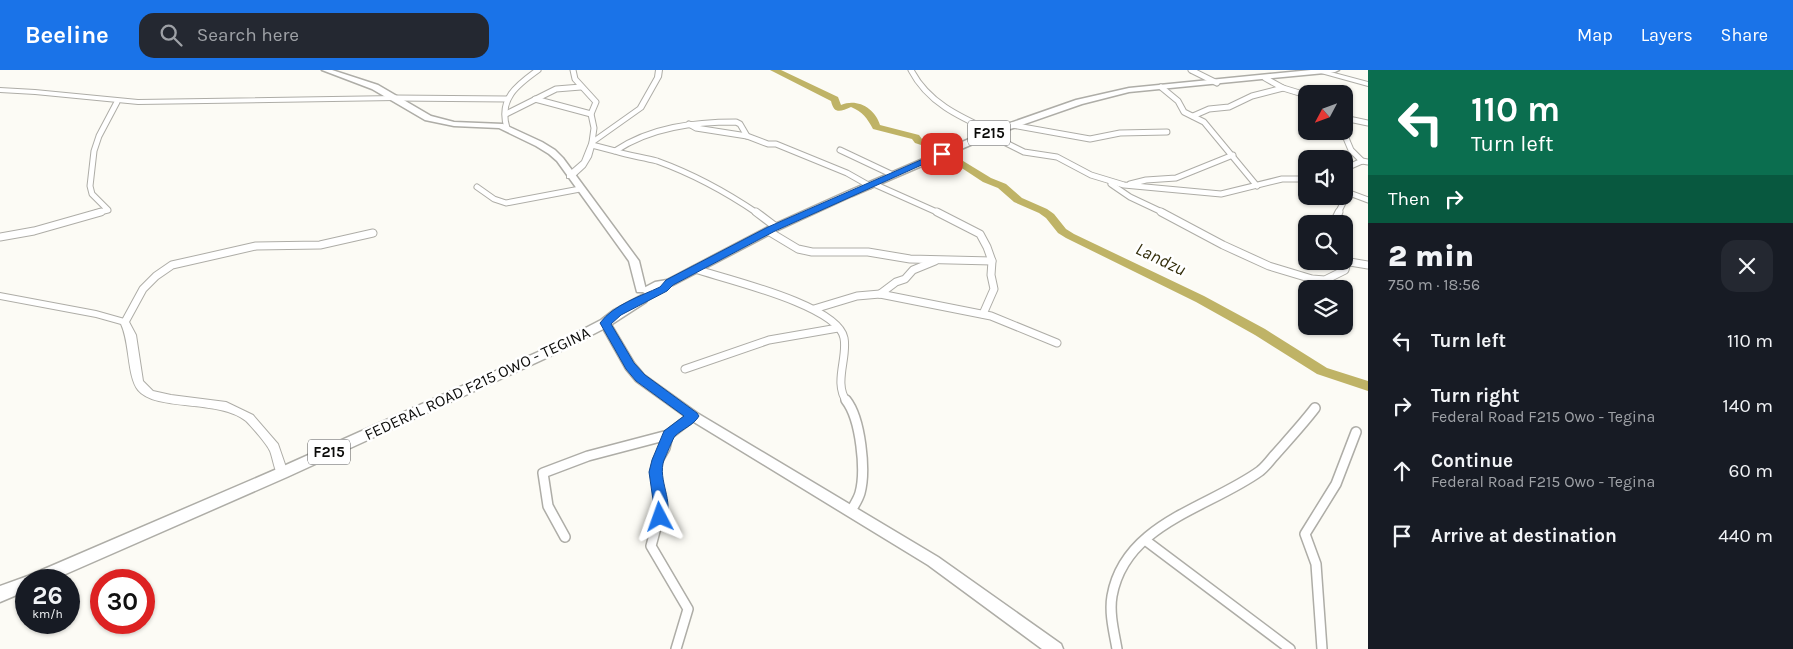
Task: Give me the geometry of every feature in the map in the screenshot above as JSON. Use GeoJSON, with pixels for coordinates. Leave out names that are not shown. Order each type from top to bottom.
{"type":"FeatureCollection","features":[{"type":"Feature","properties":{"kind":"main road"},"geometry":{"type":"LineString","coordinates":[[325,70],[375,87],[428,118],[440,122],[486,124],[507,128],[552,152],[560,160],[634,261],[643,294]]}},
{"type":"Feature","properties":{"kind":"main road","name":"F215"},"geometry":{"type":"LineString","coordinates":[[643,294],[664,289],[669,283],[772,229],[893,175],[990,133],[1096,96],[1161,87],[1335,70]]}},
{"type":"Feature","properties":{"kind":"main road","name":"FEDERAL ROAD F215 OWO - TEGINA"},"geometry":{"type":"LineString","coordinates":[[59,569],[282,473],[551,351],[605,323],[643,294]]}},
{"type":"Feature","properties":{"kind":"main road"},"geometry":{"type":"LineString","coordinates":[[605,323],[630,366],[640,378],[693,416],[933,560],[1055,649]]}},
{"type":"Feature","properties":{"kind":"main road"},"geometry":{"type":"LineString","coordinates":[[1,596],[15,589]]}},
{"type":"Feature","properties":{"kind":"street"},"geometry":{"type":"LineString","coordinates":[[507,128],[504,121],[507,100],[522,80],[538,70]]}},
{"type":"Feature","properties":{"kind":"street"},"geometry":{"type":"LineString","coordinates":[[570,176],[585,163],[591,153],[594,128],[591,114],[596,102],[575,79],[573,70]]}},
{"type":"Feature","properties":{"kind":"street"},"geometry":{"type":"LineString","coordinates":[[592,144],[640,108],[658,77],[659,70]]}},
{"type":"Feature","properties":{"kind":"street"},"geometry":{"type":"LineString","coordinates":[[911,70],[916,81],[924,91],[948,110],[1024,152],[1057,158],[1107,181],[1137,200],[1190,226],[1223,245],[1269,266],[1312,279],[1325,280],[1345,270]]}},
{"type":"Feature","properties":{"kind":"street"},"geometry":{"type":"LineString","coordinates":[[1191,70],[1217,83]]}},
{"type":"Feature","properties":{"kind":"street"},"geometry":{"type":"LineString","coordinates":[[1303,70],[1368,84]]}},
{"type":"Feature","properties":{"kind":"street"},"geometry":{"type":"LineString","coordinates":[[1265,78],[1283,88],[1298,93]]}},
{"type":"Feature","properties":{"kind":"street"},"geometry":{"type":"LineString","coordinates":[[506,114],[556,89],[581,87]]}},
{"type":"Feature","properties":{"kind":"street"},"geometry":{"type":"LineString","coordinates":[[1161,87],[1180,103],[1184,112],[1204,122],[1257,186]]}},
{"type":"Feature","properties":{"kind":"street"},"geometry":{"type":"LineString","coordinates":[[1193,116],[1209,109],[1229,107],[1252,96],[1283,88]]}},
{"type":"Feature","properties":{"kind":"street"},"geometry":{"type":"LineString","coordinates":[[0,90],[48,92],[117,102],[395,98],[507,100]]}},
{"type":"Feature","properties":{"kind":"street"},"geometry":{"type":"LineString","coordinates":[[535,99],[591,114]]}},
{"type":"Feature","properties":{"kind":"street"},"geometry":{"type":"LineString","coordinates":[[0,237],[34,231],[108,210],[92,194],[90,186],[94,151],[99,136],[117,102]]}},
{"type":"Feature","properties":{"kind":"street"},"geometry":{"type":"LineString","coordinates":[[1353,120],[1368,123]]}},
{"type":"Feature","properties":{"kind":"street"},"geometry":{"type":"LineString","coordinates":[[615,150],[660,130],[689,124],[736,122],[740,124],[747,136]]}},
{"type":"Feature","properties":{"kind":"street"},"geometry":{"type":"LineString","coordinates":[[689,124],[696,128],[747,136],[768,144],[776,144],[929,208],[974,230],[983,238],[992,261],[990,275],[994,289],[983,314]]}},
{"type":"Feature","properties":{"kind":"street"},"geometry":{"type":"LineString","coordinates":[[1012,125],[1090,140],[1126,133],[1167,132]]}},
{"type":"Feature","properties":{"kind":"street"},"geometry":{"type":"LineString","coordinates":[[1347,140],[1351,150],[1365,161]]}},
{"type":"Feature","properties":{"kind":"street"},"geometry":{"type":"LineString","coordinates":[[592,144],[632,157],[654,160],[702,181],[749,206],[772,229],[798,249],[812,252],[868,252],[910,259],[992,261]]}},
{"type":"Feature","properties":{"kind":"street"},"geometry":{"type":"LineString","coordinates":[[840,150],[893,175]]}},
{"type":"Feature","properties":{"kind":"street"},"geometry":{"type":"LineString","coordinates":[[1124,185],[1146,180],[1176,178],[1233,155]]}},
{"type":"Feature","properties":{"kind":"street"},"geometry":{"type":"LineString","coordinates":[[1353,166],[1365,161]]}},
{"type":"Feature","properties":{"kind":"street"},"geometry":{"type":"LineString","coordinates":[[1107,181],[1124,185],[1221,194],[1282,179],[1298,179]]}},
{"type":"Feature","properties":{"kind":"street"},"geometry":{"type":"LineString","coordinates":[[477,187],[494,199],[506,203],[580,189]]}},
{"type":"Feature","properties":{"kind":"street"},"geometry":{"type":"LineString","coordinates":[[1353,195],[1368,200]]}},
{"type":"Feature","properties":{"kind":"street"},"geometry":{"type":"LineString","coordinates":[[282,473],[274,447],[249,418],[226,406],[171,399],[150,394],[143,389],[138,382],[131,335],[125,322],[135,298],[143,288],[160,272],[172,265],[256,246],[320,245],[373,233]]}},
{"type":"Feature","properties":{"kind":"street"},"geometry":{"type":"LineString","coordinates":[[880,294],[896,282],[905,279],[913,270],[937,260]]}},
{"type":"Feature","properties":{"kind":"street"},"geometry":{"type":"LineString","coordinates":[[1353,263],[1368,265]]}},
{"type":"Feature","properties":{"kind":"street"},"geometry":{"type":"LineString","coordinates":[[695,269],[805,304],[838,328],[844,338],[842,388],[844,396],[850,404],[860,442],[862,462],[860,495],[851,511]]}},
{"type":"Feature","properties":{"kind":"street"},"geometry":{"type":"LineString","coordinates":[[814,309],[858,296],[880,294],[983,314],[1057,343]]}},
{"type":"Feature","properties":{"kind":"street"},"geometry":{"type":"LineString","coordinates":[[0,296],[96,314],[125,322]]}},
{"type":"Feature","properties":{"kind":"street"},"geometry":{"type":"LineString","coordinates":[[685,369],[769,340],[838,328]]}},
{"type":"Feature","properties":{"kind":"street"},"geometry":{"type":"LineString","coordinates":[[1117,649],[1111,611],[1115,582],[1133,551],[1161,526],[1260,472],[1300,427],[1314,408]]}},
{"type":"Feature","properties":{"kind":"street"},"geometry":{"type":"LineString","coordinates":[[565,537],[548,506],[543,473],[588,456],[668,434],[693,416]]}},
{"type":"Feature","properties":{"kind":"street"},"geometry":{"type":"LineString","coordinates":[[1322,649],[1316,564],[1306,534],[1311,521],[1325,504],[1341,475],[1356,432]]}},
{"type":"Feature","properties":{"kind":"street"},"geometry":{"type":"LineString","coordinates":[[668,434],[665,448],[658,460],[656,472],[661,509],[651,546],[688,609],[676,649]]}},
{"type":"Feature","properties":{"kind":"street"},"geometry":{"type":"LineString","coordinates":[[1145,540],[1290,649]]}},
{"type":"Feature","properties":{"kind":"waterway","name":"Landzu"},"geometry":{"type":"LineString","coordinates":[[774,70],[835,99],[839,109],[851,104],[860,107],[873,118],[876,127],[916,137],[918,141],[927,144],[935,152]]}},
{"type":"Feature","properties":{"kind":"waterway","name":"Landzu"},"geometry":{"type":"LineString","coordinates":[[944,157],[950,156],[987,180],[1002,186],[1018,200],[1043,211],[1050,216],[1062,231],[1070,236],[1200,299],[1260,332],[1322,371],[1368,386]]}},
{"type":"Feature","properties":{"kind":"route"},"geometry":{"type":"LineString","coordinates":[[660,517],[661,509],[656,472],[658,460],[665,448],[668,434],[693,416],[654,390],[640,378],[630,366],[605,323],[618,312],[649,297],[650,294],[664,289],[669,283],[772,229],[942,154]]}}]}
